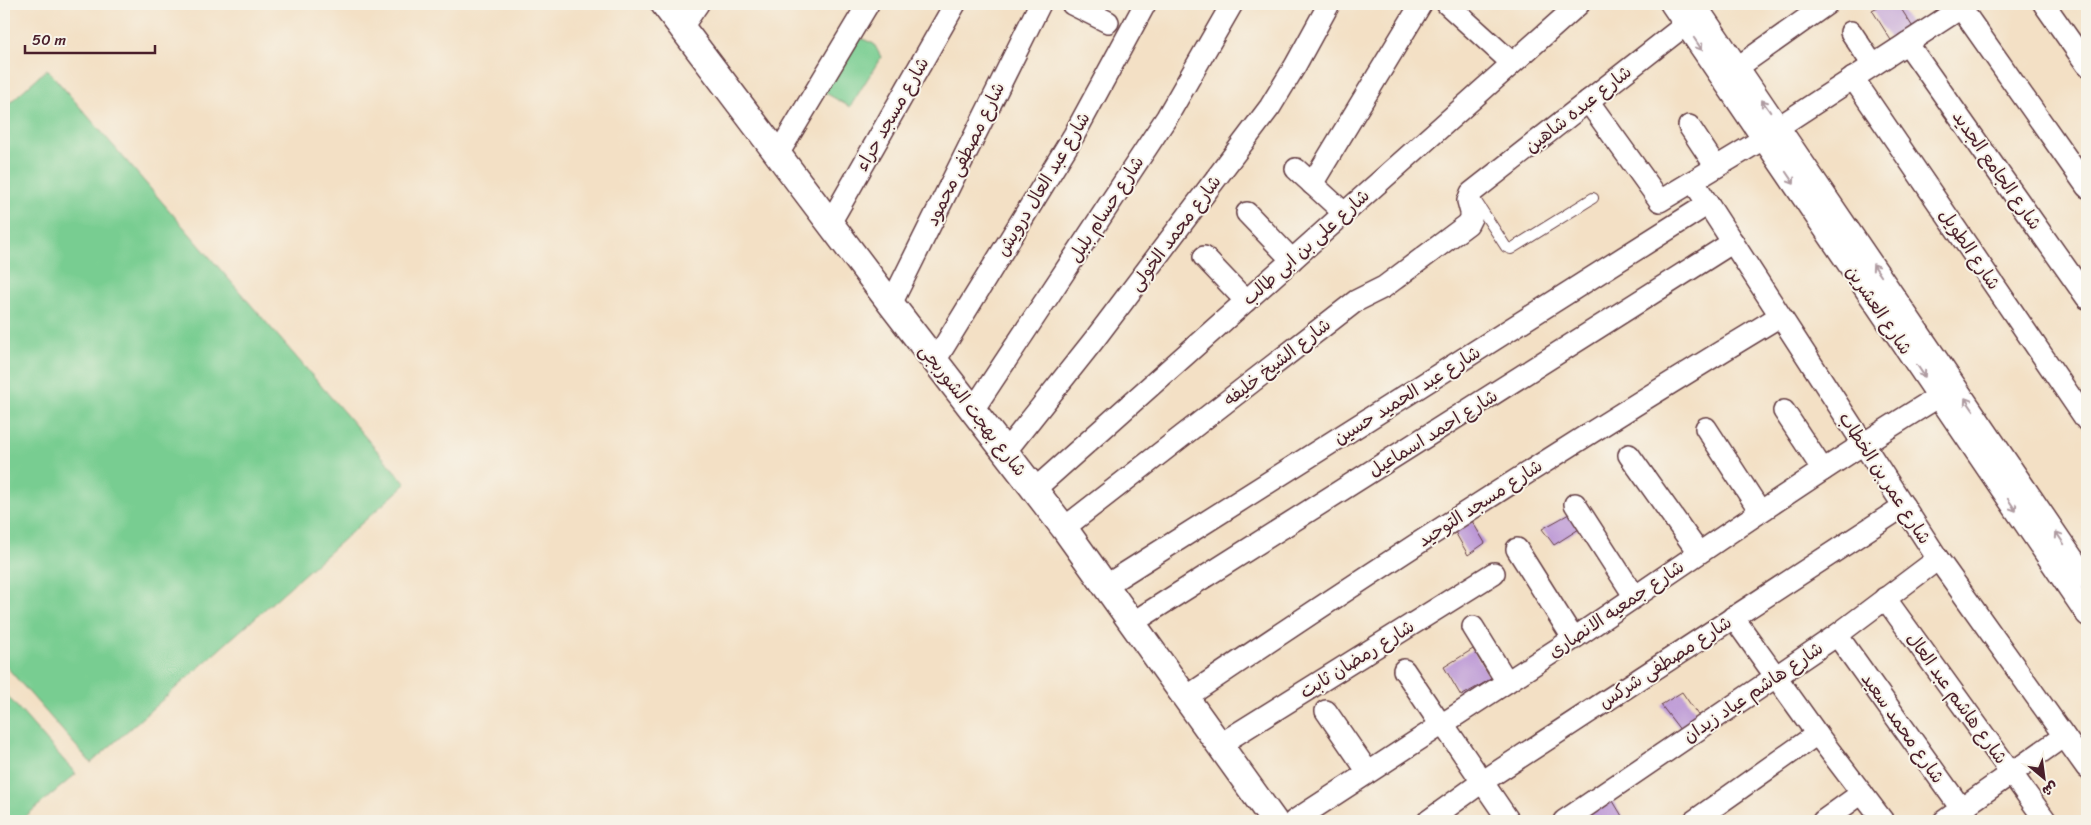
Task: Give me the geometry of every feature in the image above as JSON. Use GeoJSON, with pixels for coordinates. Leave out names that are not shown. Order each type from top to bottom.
{"type":"FeatureCollection","features":[{"type":"Feature","properties":{"kind":"street","name":"شارع بهجت الشوربجى"},"geometry":{"type":"LineString","coordinates":[[664,4],[891,304],[1064,528],[1274,821]]}},
{"type":"Feature","properties":{"kind":"street"},"geometry":{"type":"LineString","coordinates":[[682,27],[698,4]]}},
{"type":"Feature","properties":{"kind":"street"},"geometry":{"type":"LineString","coordinates":[[778,154],[868,4]]}},
{"type":"Feature","properties":{"kind":"street","name":"شارع مسجد حراء"},"geometry":{"type":"LineString","coordinates":[[830,223],[954,4]]}},
{"type":"Feature","properties":{"kind":"street","name":"شارع مصطفى محمود"},"geometry":{"type":"LineString","coordinates":[[891,304],[1040,4]]}},
{"type":"Feature","properties":{"kind":"street"},"geometry":{"type":"LineString","coordinates":[[1072,4],[1108,22]]}},
{"type":"Feature","properties":{"kind":"street","name":"شارع عبد العال درويش"},"geometry":{"type":"LineString","coordinates":[[935,361],[1074,135],[1145,4]]}},
{"type":"Feature","properties":{"kind":"street","name":"شارع حسام بلبل"},"geometry":{"type":"LineString","coordinates":[[973,410],[1167,116],[1232,4]]}},
{"type":"Feature","properties":{"kind":"street","name":"شارع محمد الخولى"},"geometry":{"type":"LineString","coordinates":[[1005,452],[1094,340],[1264,114],[1295,66],[1329,4]]}},
{"type":"Feature","properties":{"kind":"street"},"geometry":{"type":"LineString","coordinates":[[1312,184],[1421,4]]}},
{"type":"Feature","properties":{"kind":"street"},"geometry":{"type":"LineString","coordinates":[[1448,4],[1512,63]]}},
{"type":"Feature","properties":{"kind":"street","name":"شارع العشرين"},"geometry":{"type":"LineString","coordinates":[[1671,4],[1685,25],[1771,132],[2081,555],[2087,579]]}},
{"type":"Feature","properties":{"kind":"street","name":"شارع العشرين"},"geometry":{"type":"LineString","coordinates":[[1696,4],[1738,67],[1771,132],[1938,397],[2087,615]]}},
{"type":"Feature","properties":{"kind":"street"},"geometry":{"type":"LineString","coordinates":[[1738,67],[1827,4]]}},
{"type":"Feature","properties":{"kind":"street"},"geometry":{"type":"LineString","coordinates":[[2044,4],[2087,65]]}},
{"type":"Feature","properties":{"kind":"street","name":"شارع على بن ابى طالب"},"geometry":{"type":"LineString","coordinates":[[1034,490],[1512,63],[1572,6]]}},
{"type":"Feature","properties":{"kind":"street"},"geometry":{"type":"LineString","coordinates":[[1588,101],[1660,201],[1771,132],[1964,6],[2087,187]]}},
{"type":"Feature","properties":{"kind":"street","name":"شارع عبده شاهين"},"geometry":{"type":"LineString","coordinates":[[1471,193],[1685,25]]}},
{"type":"Feature","properties":{"kind":"street"},"geometry":{"type":"LineString","coordinates":[[1851,32],[1873,65]]}},
{"type":"Feature","properties":{"kind":"street","name":"شارع الجامع الجديد"},"geometry":{"type":"LineString","coordinates":[[1907,43],[2087,298]]}},
{"type":"Feature","properties":{"kind":"street","name":"شارع الطويل"},"geometry":{"type":"LineString","coordinates":[[1853,78],[2087,421]]}},
{"type":"Feature","properties":{"kind":"street"},"geometry":{"type":"LineString","coordinates":[[1689,126],[1716,167]]}},
{"type":"Feature","properties":{"kind":"street"},"geometry":{"type":"LineString","coordinates":[[1296,169],[1344,213]]}},
{"type":"Feature","properties":{"kind":"street","name":"شارع عمر بن الخطاب"},"geometry":{"type":"LineString","coordinates":[[1693,181],[1938,559],[2087,768]]}},
{"type":"Feature","properties":{"kind":"street","name":"شارع الشيخ خليفه"},"geometry":{"type":"LineString","coordinates":[[1064,528],[1356,301],[1384,287],[1468,224],[1472,216],[1468,201],[1471,193]]}},
{"type":"Feature","properties":{"kind":"street","name":"شارع عبد الحميد حسين"},"geometry":{"type":"LineString","coordinates":[[1105,586],[1708,204]]}},
{"type":"Feature","properties":{"kind":"street"},"geometry":{"type":"LineString","coordinates":[[1247,213],[1292,260]]}},
{"type":"Feature","properties":{"kind":"street","name":"شارع احمد اسماعيل"},"geometry":{"type":"LineString","coordinates":[[1132,623],[1734,242]]}},
{"type":"Feature","properties":{"kind":"street"},"geometry":{"type":"LineString","coordinates":[[1204,257],[1246,301]]}},
{"type":"Feature","properties":{"kind":"street","name":"شارع مسجد التوحيد"},"geometry":{"type":"LineString","coordinates":[[1185,698],[1337,595],[1608,420],[1780,316]]}},
{"type":"Feature","properties":{"kind":"street","name":"شارع جمعيه الانصارى"},"geometry":{"type":"LineString","coordinates":[[1294,821],[1507,682],[1698,552],[1862,444],[1938,397]]}},
{"type":"Feature","properties":{"kind":"street"},"geometry":{"type":"LineString","coordinates":[[1784,411],[1823,470]]}},
{"type":"Feature","properties":{"kind":"street"},"geometry":{"type":"LineString","coordinates":[[1706,428],[1760,512]]}},
{"type":"Feature","properties":{"kind":"street"},"geometry":{"type":"LineString","coordinates":[[1629,455],[1698,552]]}},
{"type":"Feature","properties":{"kind":"street"},"geometry":{"type":"LineString","coordinates":[[1575,504],[1635,596]]}},
{"type":"Feature","properties":{"kind":"street","name":"شارع مصطفى شركس"},"geometry":{"type":"LineString","coordinates":[[1428,821],[1482,782],[1904,506]]}},
{"type":"Feature","properties":{"kind":"street"},"geometry":{"type":"LineString","coordinates":[[1517,548],[1573,638]]}},
{"type":"Feature","properties":{"kind":"street","name":"شارع هاشم عياد زيدان"},"geometry":{"type":"LineString","coordinates":[[1564,821],[1837,635],[1938,559]]}},
{"type":"Feature","properties":{"kind":"street","name":"شارع رمضان ثابت"},"geometry":{"type":"LineString","coordinates":[[1219,745],[1494,574]]}},
{"type":"Feature","properties":{"kind":"street","name":"شارع هاشم عبد العال"},"geometry":{"type":"LineString","coordinates":[[1885,598],[2046,821]]}},
{"type":"Feature","properties":{"kind":"street"},"geometry":{"type":"LineString","coordinates":[[1734,618],[1817,734],[1883,821]]}},
{"type":"Feature","properties":{"kind":"street"},"geometry":{"type":"LineString","coordinates":[[1473,627],[1507,682]]}},
{"type":"Feature","properties":{"kind":"street","name":"شارع محمد سعيد"},"geometry":{"type":"LineString","coordinates":[[1837,635],[1966,815]]}},
{"type":"Feature","properties":{"kind":"street"},"geometry":{"type":"LineString","coordinates":[[1404,670],[1509,821]]}},
{"type":"Feature","properties":{"kind":"street"},"geometry":{"type":"LineString","coordinates":[[1326,712],[1368,772]]}},
{"type":"Feature","properties":{"kind":"street"},"geometry":{"type":"LineString","coordinates":[[1694,821],[1817,734]]}},
{"type":"Feature","properties":{"kind":"street"},"geometry":{"type":"LineString","coordinates":[[1944,821],[1966,815],[2011,773],[2064,736]]}},
{"type":"Feature","properties":{"kind":"street"},"geometry":{"type":"LineString","coordinates":[[1823,821],[1862,793]]}},
{"type":"Feature","properties":{"kind":"lane"},"geometry":{"type":"LineString","coordinates":[[1471,193],[1509,249],[1514,248],[1593,198]]}},
{"type":"Feature","properties":{"kind":"green space"},"geometry":{"type":"Polygon","coordinates":[[[850,33],[874,44],[881,57],[850,107],[824,92],[850,33]]]}},
{"type":"Feature","properties":{"kind":"green space"},"geometry":{"type":"Polygon","coordinates":[[[47,69],[406,484],[91,763],[4,664],[4,108],[47,69]]]}},
{"type":"Feature","properties":{"kind":"green space"},"geometry":{"type":"Polygon","coordinates":[[[4,692],[76,774],[20,821],[4,821],[4,692]]]}},
{"type":"Feature","properties":{"kind":"building"},"geometry":{"type":"Polygon","coordinates":[[[1883,4],[1898,4],[1916,32],[1894,45],[1872,10],[1883,4]]]}},
{"type":"Feature","properties":{"kind":"building"},"geometry":{"type":"Polygon","coordinates":[[[1569,514],[1579,529],[1554,545],[1542,529],[1569,514]]]}},
{"type":"Feature","properties":{"kind":"building"},"geometry":{"type":"Polygon","coordinates":[[[1472,521],[1485,543],[1468,555],[1455,532],[1472,521]]]}},
{"type":"Feature","properties":{"kind":"building"},"geometry":{"type":"Polygon","coordinates":[[[1473,649],[1491,679],[1461,696],[1444,667],[1473,649]]]}},
{"type":"Feature","properties":{"kind":"building"},"geometry":{"type":"Polygon","coordinates":[[[1682,692],[1700,718],[1681,731],[1661,705],[1682,692]]]}},
{"type":"Feature","properties":{"kind":"building"},"geometry":{"type":"Polygon","coordinates":[[[1610,796],[1625,821],[1583,821],[1581,817],[1610,796]]]}}]}
